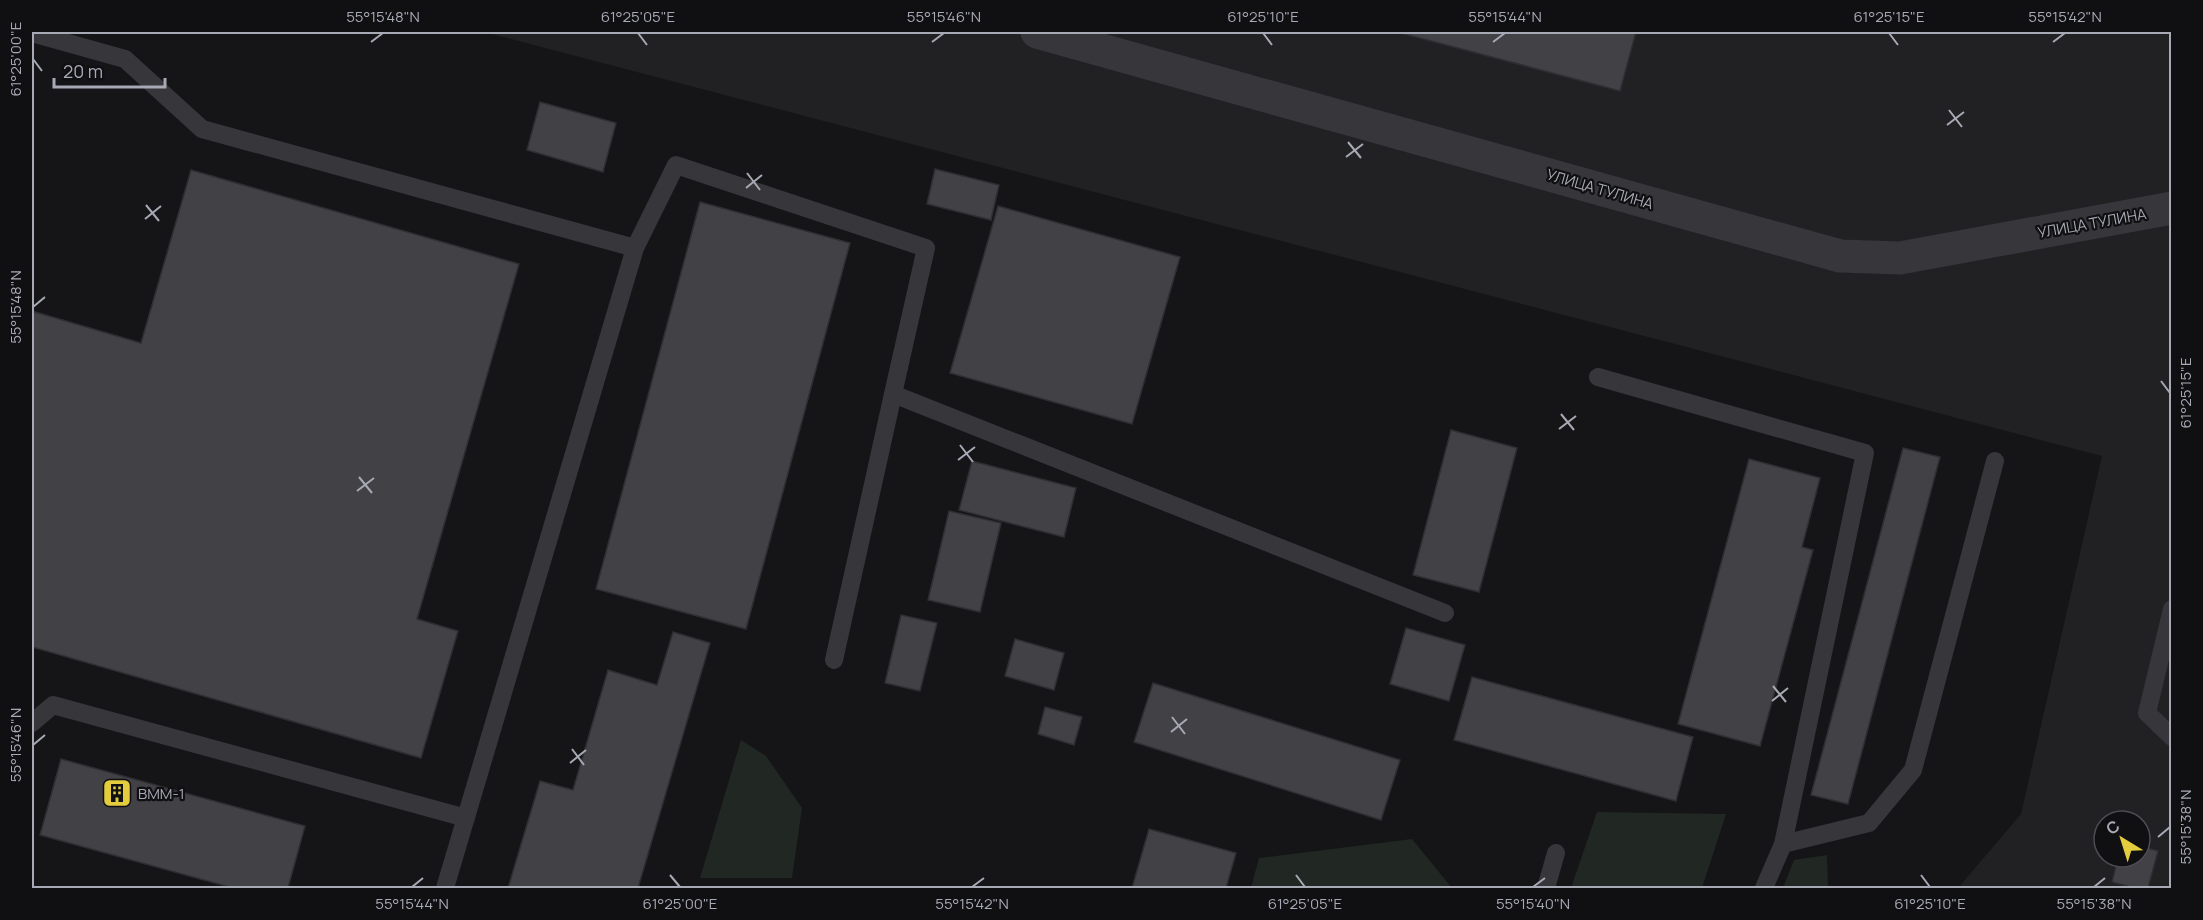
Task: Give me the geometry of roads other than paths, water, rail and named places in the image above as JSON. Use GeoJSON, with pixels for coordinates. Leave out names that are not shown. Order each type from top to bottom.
{"type":"FeatureCollection","features":[{"type":"Feature","properties":{"kind":"street","name":"УЛИЦА ТУЛИНА"},"geometry":{"type":"LineString","coordinates":[[1037,32],[1840,256],[1900,258],[2172,208]]}},
{"type":"Feature","properties":{"kind":"lane"},"geometry":{"type":"LineString","coordinates":[[32,33],[125,59],[202,129],[635,248]]}},
{"type":"Feature","properties":{"kind":"lane"},"geometry":{"type":"LineString","coordinates":[[445,888],[635,248],[676,165],[926,248],[834,660]]}},
{"type":"Feature","properties":{"kind":"lane"},"geometry":{"type":"LineString","coordinates":[[1598,376],[1865,453],[1784,844],[1764,888]]}},
{"type":"Feature","properties":{"kind":"lane"},"geometry":{"type":"LineString","coordinates":[[893,394],[1445,613]]}},
{"type":"Feature","properties":{"kind":"lane"},"geometry":{"type":"LineString","coordinates":[[1784,844],[1869,823],[1913,770],[1995,461]]}},
{"type":"Feature","properties":{"kind":"lane"},"geometry":{"type":"LineString","coordinates":[[2172,609],[2147,712],[2172,737]]}},
{"type":"Feature","properties":{"kind":"lane"},"geometry":{"type":"LineString","coordinates":[[32,723],[53,705],[466,818]]}},
{"type":"Feature","properties":{"kind":"lane"},"geometry":{"type":"LineString","coordinates":[[1546,888],[1556,853]]}},
{"type":"Feature","properties":{"kind":"place","name":"ВММ-1"},"geometry":{"type":"Point","coordinates":[117,793]}}]}
